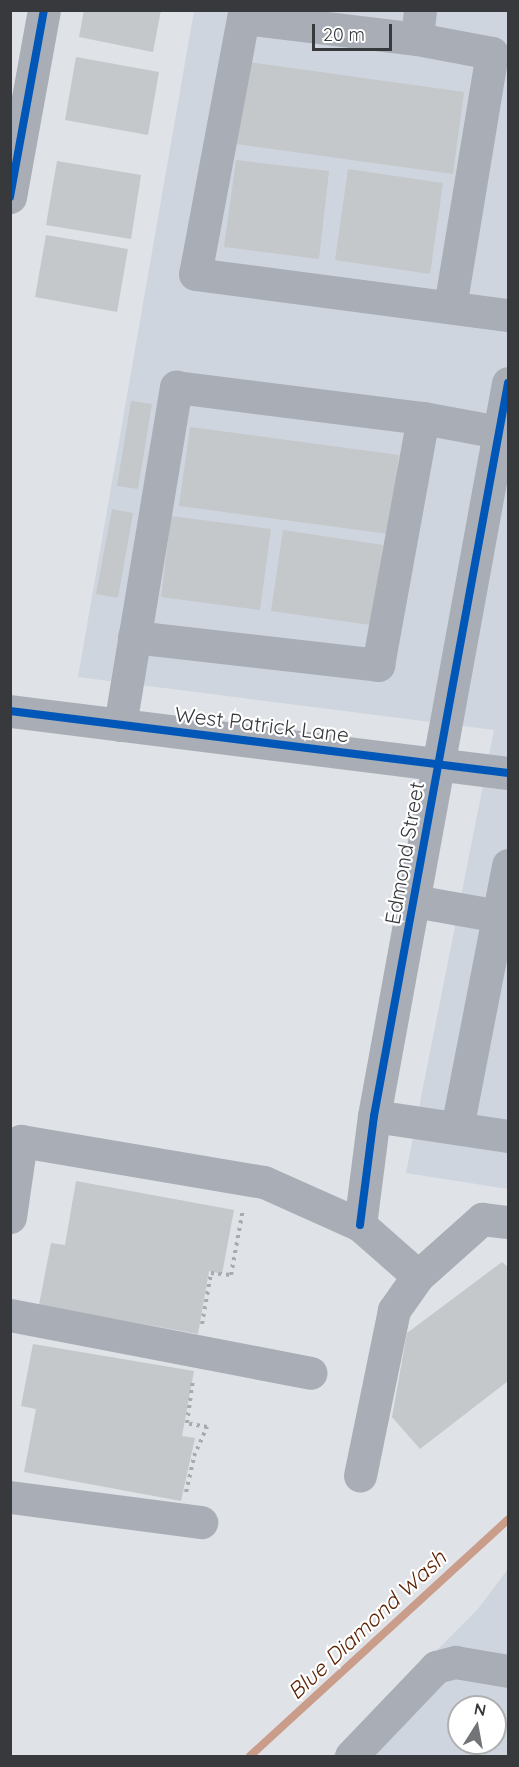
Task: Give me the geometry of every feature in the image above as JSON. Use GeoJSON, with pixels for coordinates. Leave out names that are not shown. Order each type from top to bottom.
{"type":"FeatureCollection","features":[{"type":"Feature","properties":{"kind":"street"},"geometry":{"type":"LineString","coordinates":[[10,197],[16,135],[44,10]]}},
{"type":"Feature","properties":{"kind":"street"},"geometry":{"type":"LineString","coordinates":[[450,307],[492,52],[419,25],[243,18],[195,274],[508,315]]}},
{"type":"Feature","properties":{"kind":"street","name":"Edmond Street"},"geometry":{"type":"LineString","coordinates":[[360,1225],[374,1116],[508,385]]}},
{"type":"Feature","properties":{"kind":"street"},"geometry":{"type":"LineString","coordinates":[[120,725],[176,387],[423,418],[499,432]]}},
{"type":"Feature","properties":{"kind":"street"},"geometry":{"type":"LineString","coordinates":[[134,637],[378,665],[423,418]]}},
{"type":"Feature","properties":{"kind":"street","name":"West Patrick Lane"},"geometry":{"type":"LineString","coordinates":[[10,711],[508,773]]}},
{"type":"Feature","properties":{"kind":"street"},"geometry":{"type":"LineString","coordinates":[[457,1128],[508,865]]}},
{"type":"Feature","properties":{"kind":"street"},"geometry":{"type":"LineString","coordinates":[[414,901],[499,916]]}},
{"type":"Feature","properties":{"kind":"street"},"geometry":{"type":"LineString","coordinates":[[374,1116],[508,1136]]}},
{"type":"Feature","properties":{"kind":"street"},"geometry":{"type":"LineString","coordinates":[[10,1217],[21,1141],[264,1182],[360,1225],[418,1276]]}},
{"type":"Feature","properties":{"kind":"street"},"geometry":{"type":"LineString","coordinates":[[360,1476],[394,1310],[418,1276],[482,1219],[508,1222]]}},
{"type":"Feature","properties":{"kind":"street"},"geometry":{"type":"LineString","coordinates":[[10,1315],[310,1373]]}},
{"type":"Feature","properties":{"kind":"street"},"geometry":{"type":"LineString","coordinates":[[10,1497],[193,1510]]}},
{"type":"Feature","properties":{"kind":"street"},"geometry":{"type":"LineString","coordinates":[[351,1756],[436,1667],[455,1662],[508,1671]]}},
{"type":"Feature","properties":{"kind":"path"},"geometry":{"type":"LineString","coordinates":[[200,1335],[211,1274],[231,1275],[244,1202]]}},
{"type":"Feature","properties":{"kind":"path"},"geometry":{"type":"LineString","coordinates":[[193,1510],[194,1456],[207,1426],[187,1423],[195,1371]]}},
{"type":"Feature","properties":{"kind":"shaded area"},"geometry":{"type":"Polygon","coordinates":[[[194,11],[508,11],[508,1189],[406,1173],[494,730],[78,677],[194,11]]]}},
{"type":"Feature","properties":{"kind":"shaded area"},"geometry":{"type":"Polygon","coordinates":[[[508,1569],[508,1756],[332,1756],[478,1609],[508,1569]]]}},
{"type":"Feature","properties":{"kind":"building"},"geometry":{"type":"Polygon","coordinates":[[[84,10],[161,10],[153,52],[79,37],[84,10]]]}},
{"type":"Feature","properties":{"kind":"building"},"geometry":{"type":"Polygon","coordinates":[[[76,57],[159,72],[148,135],[65,120],[76,57]]]}},
{"type":"Feature","properties":{"kind":"building"},"geometry":{"type":"Polygon","coordinates":[[[248,62],[464,92],[453,174],[236,144],[248,62]]]}},
{"type":"Feature","properties":{"kind":"building"},"geometry":{"type":"Polygon","coordinates":[[[236,160],[329,171],[319,259],[224,247],[236,160]]]}},
{"type":"Feature","properties":{"kind":"building"},"geometry":{"type":"Polygon","coordinates":[[[57,161],[141,175],[131,239],[46,225],[57,161]]]}},
{"type":"Feature","properties":{"kind":"building"},"geometry":{"type":"Polygon","coordinates":[[[348,169],[443,183],[430,274],[335,260],[348,169]]]}},
{"type":"Feature","properties":{"kind":"building"},"geometry":{"type":"Polygon","coordinates":[[[46,235],[128,249],[117,312],[35,297],[46,235]]]}},
{"type":"Feature","properties":{"kind":"building"},"geometry":{"type":"Polygon","coordinates":[[[131,401],[152,404],[138,489],[117,486],[131,401]]]}},
{"type":"Feature","properties":{"kind":"building"},"geometry":{"type":"Polygon","coordinates":[[[190,427],[399,455],[389,534],[179,506],[190,427]]]}},
{"type":"Feature","properties":{"kind":"building"},"geometry":{"type":"Polygon","coordinates":[[[112,509],[133,513],[118,598],[96,594],[112,509]]]}},
{"type":"Feature","properties":{"kind":"building"},"geometry":{"type":"Polygon","coordinates":[[[171,516],[271,529],[260,610],[161,597],[171,516]]]}},
{"type":"Feature","properties":{"kind":"building"},"geometry":{"type":"Polygon","coordinates":[[[283,530],[383,545],[371,625],[271,611],[283,530]]]}},
{"type":"Feature","properties":{"kind":"building"},"geometry":{"type":"Polygon","coordinates":[[[76,1181],[234,1210],[222,1274],[209,1271],[198,1334],[39,1305],[51,1243],[65,1245],[76,1181]]]}},
{"type":"Feature","properties":{"kind":"building"},"geometry":{"type":"Polygon","coordinates":[[[502,1262],[508,1267],[508,1381],[420,1449],[392,1417],[407,1333],[502,1262]]]}},
{"type":"Feature","properties":{"kind":"building"},"geometry":{"type":"Polygon","coordinates":[[[33,1344],[194,1371],[182,1436],[195,1438],[181,1501],[24,1472],[36,1409],[21,1406],[33,1344]]]}},
{"type":"Feature","properties":{"kind":"waterway","name":"Blue Diamond Wash"},"geometry":{"type":"LineString","coordinates":[[250,1756],[508,1520]]}},
{"type":"Feature","properties":{"kind":"cycle path"},"geometry":{"type":"LineString","coordinates":[[10,197],[44,10]]}},
{"type":"Feature","properties":{"kind":"cycle path"},"geometry":{"type":"LineString","coordinates":[[360,1225],[374,1116],[508,383]]}},
{"type":"Feature","properties":{"kind":"cycle path"},"geometry":{"type":"LineString","coordinates":[[10,711],[508,773]]}}]}
